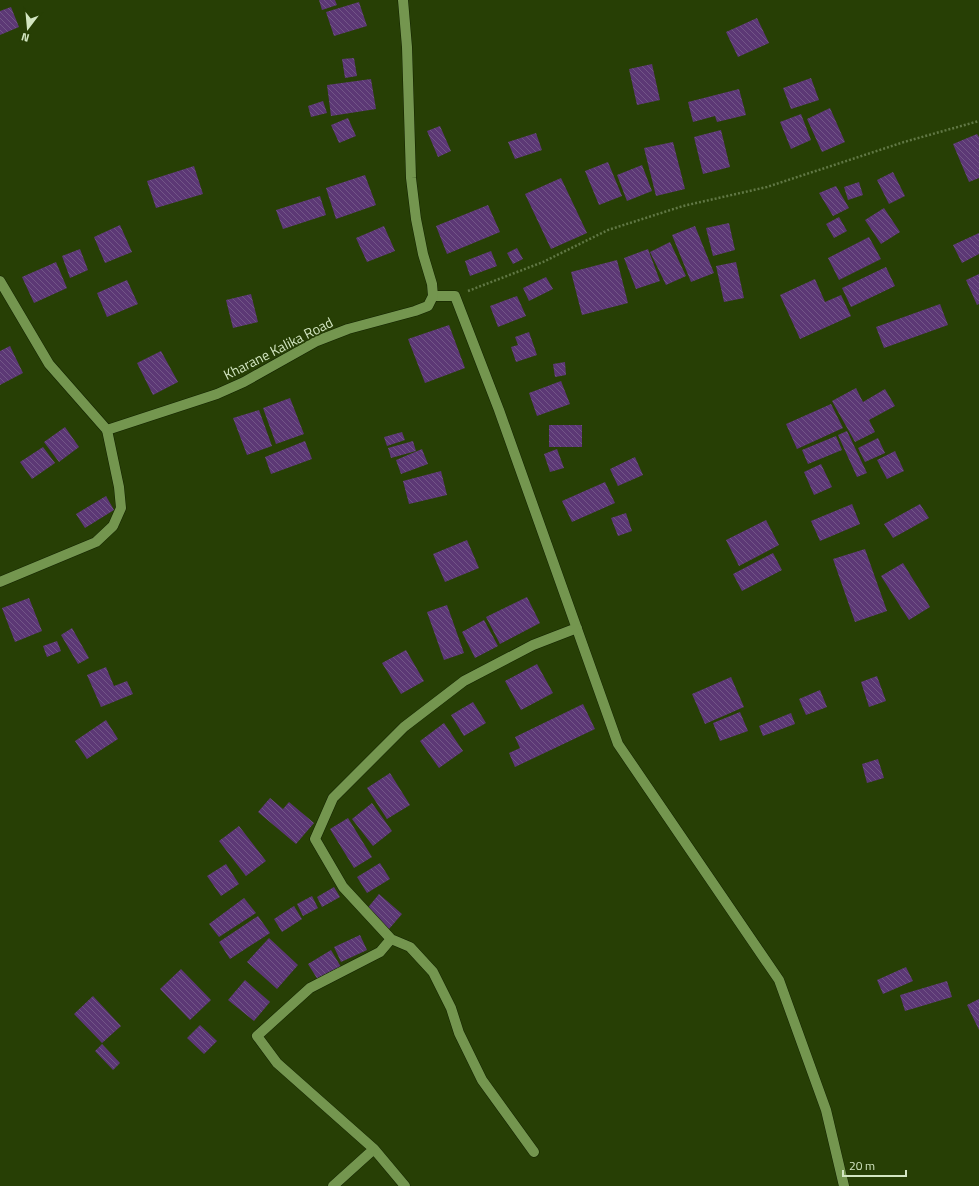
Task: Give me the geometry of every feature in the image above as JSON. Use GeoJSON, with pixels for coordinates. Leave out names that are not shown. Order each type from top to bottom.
{"type":"FeatureCollection","features":[{"type":"Feature","properties":{"kind":"street"},"geometry":{"type":"LineString","coordinates":[[403,0],[407,48],[410,178],[416,219],[423,254],[432,284],[433,296],[455,296],[500,410],[618,744],[779,980],[826,1110],[844,1186]]}},
{"type":"Feature","properties":{"kind":"street"},"geometry":{"type":"LineString","coordinates":[[0,281],[49,364],[108,430],[119,487],[121,508],[113,526],[96,542],[0,582]]}},
{"type":"Feature","properties":{"kind":"street","name":"Kharane Kalika Road"},"geometry":{"type":"LineString","coordinates":[[108,430],[217,394],[244,382],[317,341],[348,329],[415,311],[428,306],[433,296]]}},
{"type":"Feature","properties":{"kind":"street"},"geometry":{"type":"LineString","coordinates":[[534,1152],[482,1080],[459,1032],[451,1008],[434,972],[410,947],[391,939],[343,887],[315,839],[333,798],[404,727],[464,681],[532,645],[577,628]]}},
{"type":"Feature","properties":{"kind":"street"},"geometry":{"type":"LineString","coordinates":[[391,939],[380,952],[310,988],[257,1036],[277,1063],[374,1149],[405,1186]]}},
{"type":"Feature","properties":{"kind":"street"},"geometry":{"type":"LineString","coordinates":[[334,1186],[374,1149]]}},
{"type":"Feature","properties":{"kind":"path"},"geometry":{"type":"LineString","coordinates":[[455,296],[543,262],[608,230],[683,206],[767,187],[904,142],[979,121]]}},
{"type":"Feature","properties":{"kind":"building"},"geometry":{"type":"Polygon","coordinates":[[[319,0],[335,0],[337,5],[322,10],[319,0]]]}},
{"type":"Feature","properties":{"kind":"building"},"geometry":{"type":"Polygon","coordinates":[[[359,2],[367,26],[334,36],[326,12],[359,2]]]}},
{"type":"Feature","properties":{"kind":"building"},"geometry":{"type":"Polygon","coordinates":[[[11,7],[19,27],[0,35],[0,11],[11,7]]]}},
{"type":"Feature","properties":{"kind":"building"},"geometry":{"type":"Polygon","coordinates":[[[757,18],[769,43],[738,57],[726,32],[757,18]]]}},
{"type":"Feature","properties":{"kind":"building"},"geometry":{"type":"Polygon","coordinates":[[[354,58],[357,76],[345,78],[342,59],[354,58]]]}},
{"type":"Feature","properties":{"kind":"building"},"geometry":{"type":"Polygon","coordinates":[[[652,64],[660,100],[637,105],[629,69],[652,64]]]}},
{"type":"Feature","properties":{"kind":"building"},"geometry":{"type":"Polygon","coordinates":[[[811,78],[819,100],[791,109],[783,88],[811,78]]]}},
{"type":"Feature","properties":{"kind":"building"},"geometry":{"type":"Polygon","coordinates":[[[371,79],[376,109],[331,116],[327,85],[371,79]]]}},
{"type":"Feature","properties":{"kind":"building"},"geometry":{"type":"Polygon","coordinates":[[[739,89],[746,115],[717,122],[715,116],[693,122],[688,102],[739,89]]]}},
{"type":"Feature","properties":{"kind":"building"},"geometry":{"type":"Polygon","coordinates":[[[323,101],[327,113],[311,117],[308,106],[323,101]]]}},
{"type":"Feature","properties":{"kind":"building"},"geometry":{"type":"Polygon","coordinates":[[[830,108],[845,142],[822,152],[807,119],[830,108]]]}},
{"type":"Feature","properties":{"kind":"building"},"geometry":{"type":"Polygon","coordinates":[[[801,114],[811,140],[791,149],[780,122],[801,114]]]}},
{"type":"Feature","properties":{"kind":"building"},"geometry":{"type":"Polygon","coordinates":[[[348,118],[356,136],[339,143],[331,125],[348,118]]]}},
{"type":"Feature","properties":{"kind":"building"},"geometry":{"type":"Polygon","coordinates":[[[440,126],[451,151],[438,157],[427,131],[440,126]]]}},
{"type":"Feature","properties":{"kind":"building"},"geometry":{"type":"Polygon","coordinates":[[[721,130],[730,167],[703,174],[694,137],[721,130]]]}},
{"type":"Feature","properties":{"kind":"building"},"geometry":{"type":"Polygon","coordinates":[[[536,133],[542,150],[515,159],[508,142],[536,133]]]}},
{"type":"Feature","properties":{"kind":"building"},"geometry":{"type":"Polygon","coordinates":[[[977,134],[979,137],[979,178],[969,182],[953,144],[977,134]]]}},
{"type":"Feature","properties":{"kind":"building"},"geometry":{"type":"Polygon","coordinates":[[[673,142],[685,189],[656,196],[644,148],[673,142]]]}},
{"type":"Feature","properties":{"kind":"building"},"geometry":{"type":"Polygon","coordinates":[[[608,162],[622,196],[599,205],[585,171],[608,162]]]}},
{"type":"Feature","properties":{"kind":"building"},"geometry":{"type":"Polygon","coordinates":[[[642,165],[652,191],[627,201],[617,175],[642,165]]]}},
{"type":"Feature","properties":{"kind":"building"},"geometry":{"type":"Polygon","coordinates":[[[194,166],[203,194],[156,208],[147,181],[194,166]]]}},
{"type":"Feature","properties":{"kind":"building"},"geometry":{"type":"Polygon","coordinates":[[[893,172],[905,196],[889,204],[877,180],[893,172]]]}},
{"type":"Feature","properties":{"kind":"building"},"geometry":{"type":"Polygon","coordinates":[[[365,175],[376,205],[336,219],[326,188],[365,175]]]}},
{"type":"Feature","properties":{"kind":"building"},"geometry":{"type":"Polygon","coordinates":[[[561,178],[587,233],[551,249],[525,194],[561,178]]]}},
{"type":"Feature","properties":{"kind":"building"},"geometry":{"type":"Polygon","coordinates":[[[859,182],[863,195],[848,200],[844,187],[859,182]]]}},
{"type":"Feature","properties":{"kind":"building"},"geometry":{"type":"Polygon","coordinates":[[[836,186],[849,208],[833,216],[819,193],[836,186]]]}},
{"type":"Feature","properties":{"kind":"building"},"geometry":{"type":"Polygon","coordinates":[[[320,196],[326,215],[283,229],[276,210],[320,196]]]}},
{"type":"Feature","properties":{"kind":"building"},"geometry":{"type":"Polygon","coordinates":[[[488,205],[500,232],[447,254],[436,226],[488,205]]]}},
{"type":"Feature","properties":{"kind":"building"},"geometry":{"type":"Polygon","coordinates":[[[884,208],[900,232],[881,244],[865,220],[884,208]]]}},
{"type":"Feature","properties":{"kind":"building"},"geometry":{"type":"Polygon","coordinates":[[[839,217],[847,231],[834,238],[826,224],[839,217]]]}},
{"type":"Feature","properties":{"kind":"building"},"geometry":{"type":"Polygon","coordinates":[[[729,223],[735,250],[713,256],[706,228],[729,223]]]}},
{"type":"Feature","properties":{"kind":"building"},"geometry":{"type":"Polygon","coordinates":[[[120,225],[132,252],[105,263],[94,237],[120,225]]]}},
{"type":"Feature","properties":{"kind":"building"},"geometry":{"type":"Polygon","coordinates":[[[384,226],[395,251],[367,262],[356,238],[384,226]]]}},
{"type":"Feature","properties":{"kind":"building"},"geometry":{"type":"Polygon","coordinates":[[[695,226],[714,273],[691,282],[672,235],[695,226]]]}},
{"type":"Feature","properties":{"kind":"building"},"geometry":{"type":"Polygon","coordinates":[[[979,233],[979,254],[962,263],[953,245],[979,233]]]}},
{"type":"Feature","properties":{"kind":"building"},"geometry":{"type":"Polygon","coordinates":[[[869,237],[881,259],[839,280],[828,258],[869,237]]]}},
{"type":"Feature","properties":{"kind":"building"},"geometry":{"type":"Polygon","coordinates":[[[670,242],[686,276],[666,285],[650,252],[670,242]]]}},
{"type":"Feature","properties":{"kind":"building"},"geometry":{"type":"Polygon","coordinates":[[[517,248],[523,259],[513,264],[507,253],[517,248]]]}},
{"type":"Feature","properties":{"kind":"building"},"geometry":{"type":"Polygon","coordinates":[[[80,249],[88,270],[70,278],[62,256],[80,249]]]}},
{"type":"Feature","properties":{"kind":"building"},"geometry":{"type":"Polygon","coordinates":[[[648,249],[660,281],[636,289],[624,258],[648,249]]]}},
{"type":"Feature","properties":{"kind":"building"},"geometry":{"type":"Polygon","coordinates":[[[491,251],[497,266],[470,276],[465,261],[491,251]]]}},
{"type":"Feature","properties":{"kind":"building"},"geometry":{"type":"Polygon","coordinates":[[[617,260],[628,303],[582,315],[571,272],[617,260]]]}},
{"type":"Feature","properties":{"kind":"building"},"geometry":{"type":"Polygon","coordinates":[[[56,262],[67,288],[34,303],[22,277],[56,262]]]}},
{"type":"Feature","properties":{"kind":"building"},"geometry":{"type":"Polygon","coordinates":[[[736,262],[744,298],[724,302],[716,266],[736,262]]]}},
{"type":"Feature","properties":{"kind":"building"},"geometry":{"type":"Polygon","coordinates":[[[886,267],[895,286],[851,307],[842,288],[886,267]]]}},
{"type":"Feature","properties":{"kind":"building"},"geometry":{"type":"Polygon","coordinates":[[[979,274],[979,304],[977,305],[966,280],[979,274]]]}},
{"type":"Feature","properties":{"kind":"building"},"geometry":{"type":"Polygon","coordinates":[[[546,277],[553,289],[529,301],[523,288],[546,277]]]}},
{"type":"Feature","properties":{"kind":"building"},"geometry":{"type":"Polygon","coordinates":[[[815,279],[825,302],[841,295],[851,316],[800,339],[780,295],[815,279]]]}},
{"type":"Feature","properties":{"kind":"building"},"geometry":{"type":"Polygon","coordinates":[[[127,280],[138,304],[107,317],[97,293],[127,280]]]}},
{"type":"Feature","properties":{"kind":"building"},"geometry":{"type":"Polygon","coordinates":[[[251,294],[258,322],[233,328],[226,300],[251,294]]]}},
{"type":"Feature","properties":{"kind":"building"},"geometry":{"type":"Polygon","coordinates":[[[517,296],[526,316],[498,327],[490,306],[517,296]]]}},
{"type":"Feature","properties":{"kind":"building"},"geometry":{"type":"Polygon","coordinates":[[[940,304],[948,325],[884,348],[876,327],[940,304]]]}},
{"type":"Feature","properties":{"kind":"building"},"geometry":{"type":"Polygon","coordinates":[[[449,325],[465,368],[425,383],[408,339],[449,325]]]}},
{"type":"Feature","properties":{"kind":"building"},"geometry":{"type":"Polygon","coordinates":[[[529,332],[537,355],[516,362],[511,347],[518,345],[515,337],[529,332]]]}},
{"type":"Feature","properties":{"kind":"building"},"geometry":{"type":"Polygon","coordinates":[[[10,346],[23,373],[0,385],[0,351],[10,346]]]}},
{"type":"Feature","properties":{"kind":"building"},"geometry":{"type":"Polygon","coordinates":[[[161,351],[178,382],[153,395],[137,363],[161,351]]]}},
{"type":"Feature","properties":{"kind":"building"},"geometry":{"type":"Polygon","coordinates":[[[565,362],[566,375],[555,377],[553,364],[565,362]]]}},
{"type":"Feature","properties":{"kind":"building"},"geometry":{"type":"Polygon","coordinates":[[[561,381],[570,404],[537,416],[529,393],[561,381]]]}},
{"type":"Feature","properties":{"kind":"building"},"geometry":{"type":"Polygon","coordinates":[[[856,388],[863,402],[885,389],[895,406],[869,420],[875,432],[855,442],[832,401],[856,388]]]}},
{"type":"Feature","properties":{"kind":"building"},"geometry":{"type":"Polygon","coordinates":[[[290,398],[304,434],[276,444],[263,408],[290,398]]]}},
{"type":"Feature","properties":{"kind":"building"},"geometry":{"type":"Polygon","coordinates":[[[831,404],[843,428],[797,449],[786,424],[831,404]]]}},
{"type":"Feature","properties":{"kind":"building"},"geometry":{"type":"Polygon","coordinates":[[[259,410],[272,446],[247,455],[233,418],[259,410]]]}},
{"type":"Feature","properties":{"kind":"building"},"geometry":{"type":"Polygon","coordinates":[[[549,425],[582,425],[582,447],[549,447],[549,425]]]}},
{"type":"Feature","properties":{"kind":"building"},"geometry":{"type":"Polygon","coordinates":[[[65,427],[79,447],[59,462],[44,442],[65,427]]]}},
{"type":"Feature","properties":{"kind":"building"},"geometry":{"type":"Polygon","coordinates":[[[847,431],[867,473],[857,477],[838,435],[847,431]]]}},
{"type":"Feature","properties":{"kind":"building"},"geometry":{"type":"Polygon","coordinates":[[[402,432],[405,440],[387,446],[384,437],[402,432]]]}},
{"type":"Feature","properties":{"kind":"building"},"geometry":{"type":"Polygon","coordinates":[[[836,436],[842,450],[808,464],[802,450],[836,436]]]}},
{"type":"Feature","properties":{"kind":"building"},"geometry":{"type":"Polygon","coordinates":[[[878,438],[885,453],[865,462],[858,448],[878,438]]]}},
{"type":"Feature","properties":{"kind":"building"},"geometry":{"type":"Polygon","coordinates":[[[305,441],[312,459],[271,474],[265,457],[305,441]]]}},
{"type":"Feature","properties":{"kind":"building"},"geometry":{"type":"Polygon","coordinates":[[[413,441],[416,451],[391,458],[388,448],[413,441]]]}},
{"type":"Feature","properties":{"kind":"building"},"geometry":{"type":"Polygon","coordinates":[[[43,447],[55,463],[32,479],[20,462],[43,447]]]}},
{"type":"Feature","properties":{"kind":"building"},"geometry":{"type":"Polygon","coordinates":[[[422,449],[428,464],[401,474],[396,460],[422,449]]]}},
{"type":"Feature","properties":{"kind":"building"},"geometry":{"type":"Polygon","coordinates":[[[557,449],[564,468],[550,472],[544,454],[557,449]]]}},
{"type":"Feature","properties":{"kind":"building"},"geometry":{"type":"Polygon","coordinates":[[[895,451],[904,471],[887,479],[877,460],[895,451]]]}},
{"type":"Feature","properties":{"kind":"building"},"geometry":{"type":"Polygon","coordinates":[[[635,457],[643,475],[618,486],[610,469],[635,457]]]}},
{"type":"Feature","properties":{"kind":"building"},"geometry":{"type":"Polygon","coordinates":[[[821,464],[832,487],[814,495],[804,472],[821,464]]]}},
{"type":"Feature","properties":{"kind":"building"},"geometry":{"type":"Polygon","coordinates":[[[441,471],[447,495],[409,504],[403,481],[441,471]]]}},
{"type":"Feature","properties":{"kind":"building"},"geometry":{"type":"Polygon","coordinates":[[[605,482],[615,503],[572,522],[562,501],[605,482]]]}},
{"type":"Feature","properties":{"kind":"building"},"geometry":{"type":"Polygon","coordinates":[[[106,496],[114,510],[85,528],[76,514],[106,496]]]}},
{"type":"Feature","properties":{"kind":"building"},"geometry":{"type":"Polygon","coordinates":[[[852,504],[860,524],[820,541],[811,521],[852,504]]]}},
{"type":"Feature","properties":{"kind":"building"},"geometry":{"type":"Polygon","coordinates":[[[920,504],[929,518],[893,538],[884,524],[920,504]]]}},
{"type":"Feature","properties":{"kind":"building"},"geometry":{"type":"Polygon","coordinates":[[[626,513],[632,531],[618,536],[611,518],[626,513]]]}},
{"type":"Feature","properties":{"kind":"building"},"geometry":{"type":"Polygon","coordinates":[[[766,520],[779,545],[739,566],[726,540],[766,520]]]}},
{"type":"Feature","properties":{"kind":"building"},"geometry":{"type":"Polygon","coordinates":[[[467,540],[479,568],[445,582],[433,554],[467,540]]]}},
{"type":"Feature","properties":{"kind":"building"},"geometry":{"type":"Polygon","coordinates":[[[865,549],[887,611],[855,622],[833,559],[865,549]]]}},
{"type":"Feature","properties":{"kind":"building"},"geometry":{"type":"Polygon","coordinates":[[[773,553],[782,570],[742,591],[733,574],[773,553]]]}},
{"type":"Feature","properties":{"kind":"building"},"geometry":{"type":"Polygon","coordinates":[[[903,563],[930,607],[909,620],[881,576],[903,563]]]}},
{"type":"Feature","properties":{"kind":"building"},"geometry":{"type":"Polygon","coordinates":[[[527,597],[540,623],[500,644],[486,617],[527,597]]]}},
{"type":"Feature","properties":{"kind":"building"},"geometry":{"type":"Polygon","coordinates":[[[29,598],[42,631],[15,642],[2,608],[29,598]]]}},
{"type":"Feature","properties":{"kind":"building"},"geometry":{"type":"Polygon","coordinates":[[[447,605],[464,653],[444,660],[427,612],[447,605]]]}},
{"type":"Feature","properties":{"kind":"building"},"geometry":{"type":"Polygon","coordinates":[[[484,620],[498,646],[475,658],[462,632],[484,620]]]}},
{"type":"Feature","properties":{"kind":"building"},"geometry":{"type":"Polygon","coordinates":[[[72,628],[89,658],[78,664],[61,635],[72,628]]]}},
{"type":"Feature","properties":{"kind":"building"},"geometry":{"type":"Polygon","coordinates":[[[57,641],[61,651],[47,657],[43,646],[57,641]]]}},
{"type":"Feature","properties":{"kind":"building"},"geometry":{"type":"Polygon","coordinates":[[[406,650],[424,681],[401,694],[382,663],[406,650]]]}},
{"type":"Feature","properties":{"kind":"building"},"geometry":{"type":"Polygon","coordinates":[[[537,664],[553,693],[521,710],[505,681],[537,664]]]}},
{"type":"Feature","properties":{"kind":"building"},"geometry":{"type":"Polygon","coordinates":[[[106,667],[114,686],[127,681],[133,694],[101,707],[87,675],[106,667]]]}},
{"type":"Feature","properties":{"kind":"building"},"geometry":{"type":"Polygon","coordinates":[[[877,676],[886,701],[869,707],[861,682],[877,676]]]}},
{"type":"Feature","properties":{"kind":"building"},"geometry":{"type":"Polygon","coordinates":[[[731,677],[744,707],[705,724],[692,694],[731,677]]]}},
{"type":"Feature","properties":{"kind":"building"},"geometry":{"type":"Polygon","coordinates":[[[820,690],[827,707],[806,715],[799,699],[820,690]]]}},
{"type":"Feature","properties":{"kind":"building"},"geometry":{"type":"Polygon","coordinates":[[[473,702],[486,723],[464,736],[451,715],[473,702]]]}},
{"type":"Feature","properties":{"kind":"building"},"geometry":{"type":"Polygon","coordinates":[[[583,704],[595,729],[515,767],[509,753],[520,748],[515,737],[583,704]]]}},
{"type":"Feature","properties":{"kind":"building"},"geometry":{"type":"Polygon","coordinates":[[[740,712],[748,731],[720,741],[713,723],[740,712]]]}},
{"type":"Feature","properties":{"kind":"building"},"geometry":{"type":"Polygon","coordinates":[[[791,713],[795,724],[763,736],[759,726],[791,713]]]}},
{"type":"Feature","properties":{"kind":"building"},"geometry":{"type":"Polygon","coordinates":[[[106,720],[118,739],[87,759],[75,741],[106,720]]]}},
{"type":"Feature","properties":{"kind":"building"},"geometry":{"type":"Polygon","coordinates":[[[444,723],[463,751],[439,768],[420,741],[444,723]]]}},
{"type":"Feature","properties":{"kind":"building"},"geometry":{"type":"Polygon","coordinates":[[[878,759],[884,778],[867,783],[862,764],[878,759]]]}},
{"type":"Feature","properties":{"kind":"building"},"geometry":{"type":"Polygon","coordinates":[[[390,773],[410,805],[387,819],[367,788],[390,773]]]}},
{"type":"Feature","properties":{"kind":"building"},"geometry":{"type":"Polygon","coordinates":[[[270,798],[283,809],[289,802],[314,823],[296,844],[258,812],[270,798]]]}},
{"type":"Feature","properties":{"kind":"building"},"geometry":{"type":"Polygon","coordinates":[[[372,803],[392,831],[373,846],[352,819],[372,803]]]}},
{"type":"Feature","properties":{"kind":"building"},"geometry":{"type":"Polygon","coordinates":[[[348,818],[372,857],[354,868],[330,829],[348,818]]]}},
{"type":"Feature","properties":{"kind":"building"},"geometry":{"type":"Polygon","coordinates":[[[239,826],[266,861],[246,876],[219,841],[239,826]]]}},
{"type":"Feature","properties":{"kind":"building"},"geometry":{"type":"Polygon","coordinates":[[[380,863],[390,879],[367,893],[357,877],[380,863]]]}},
{"type":"Feature","properties":{"kind":"building"},"geometry":{"type":"Polygon","coordinates":[[[226,864],[239,884],[221,896],[207,876],[226,864]]]}},
{"type":"Feature","properties":{"kind":"building"},"geometry":{"type":"Polygon","coordinates":[[[334,887],[340,897],[322,907],[317,897],[334,887]]]}},
{"type":"Feature","properties":{"kind":"building"},"geometry":{"type":"Polygon","coordinates":[[[379,894],[402,914],[389,929],[366,910],[379,894]]]}},
{"type":"Feature","properties":{"kind":"building"},"geometry":{"type":"Polygon","coordinates":[[[312,896],[318,908],[303,916],[297,904],[312,896]]]}},
{"type":"Feature","properties":{"kind":"building"},"geometry":{"type":"Polygon","coordinates":[[[244,898],[256,913],[219,937],[209,924],[244,898]]]}},
{"type":"Feature","properties":{"kind":"building"},"geometry":{"type":"Polygon","coordinates":[[[294,906],[302,919],[282,932],[274,919],[294,906]]]}},
{"type":"Feature","properties":{"kind":"building"},"geometry":{"type":"Polygon","coordinates":[[[258,916],[270,933],[230,959],[219,942],[258,916]]]}},
{"type":"Feature","properties":{"kind":"building"},"geometry":{"type":"Polygon","coordinates":[[[360,935],[367,950],[341,962],[334,947],[360,935]]]}},
{"type":"Feature","properties":{"kind":"building"},"geometry":{"type":"Polygon","coordinates":[[[269,938],[298,965],[277,989],[247,962],[269,938]]]}},
{"type":"Feature","properties":{"kind":"building"},"geometry":{"type":"Polygon","coordinates":[[[331,950],[341,967],[318,980],[308,964],[331,950]]]}},
{"type":"Feature","properties":{"kind":"building"},"geometry":{"type":"Polygon","coordinates":[[[906,967],[913,981],[883,994],[877,980],[906,967]]]}},
{"type":"Feature","properties":{"kind":"building"},"geometry":{"type":"Polygon","coordinates":[[[181,969],[211,1000],[190,1020],[160,989],[181,969]]]}},
{"type":"Feature","properties":{"kind":"building"},"geometry":{"type":"Polygon","coordinates":[[[245,980],[270,1002],[254,1021],[228,1000],[245,980]]]}},
{"type":"Feature","properties":{"kind":"building"},"geometry":{"type":"Polygon","coordinates":[[[947,981],[952,997],[905,1011],[900,995],[947,981]]]}},
{"type":"Feature","properties":{"kind":"building"},"geometry":{"type":"Polygon","coordinates":[[[93,996],[121,1026],[102,1043],[74,1014],[93,996]]]}},
{"type":"Feature","properties":{"kind":"building"},"geometry":{"type":"Polygon","coordinates":[[[979,999],[979,1030],[967,1005],[979,999]]]}},
{"type":"Feature","properties":{"kind":"building"},"geometry":{"type":"Polygon","coordinates":[[[200,1025],[217,1041],[204,1054],[187,1038],[200,1025]]]}},
{"type":"Feature","properties":{"kind":"building"},"geometry":{"type":"Polygon","coordinates":[[[102,1044],[120,1063],[113,1070],[95,1051],[102,1044]]]}}]}
